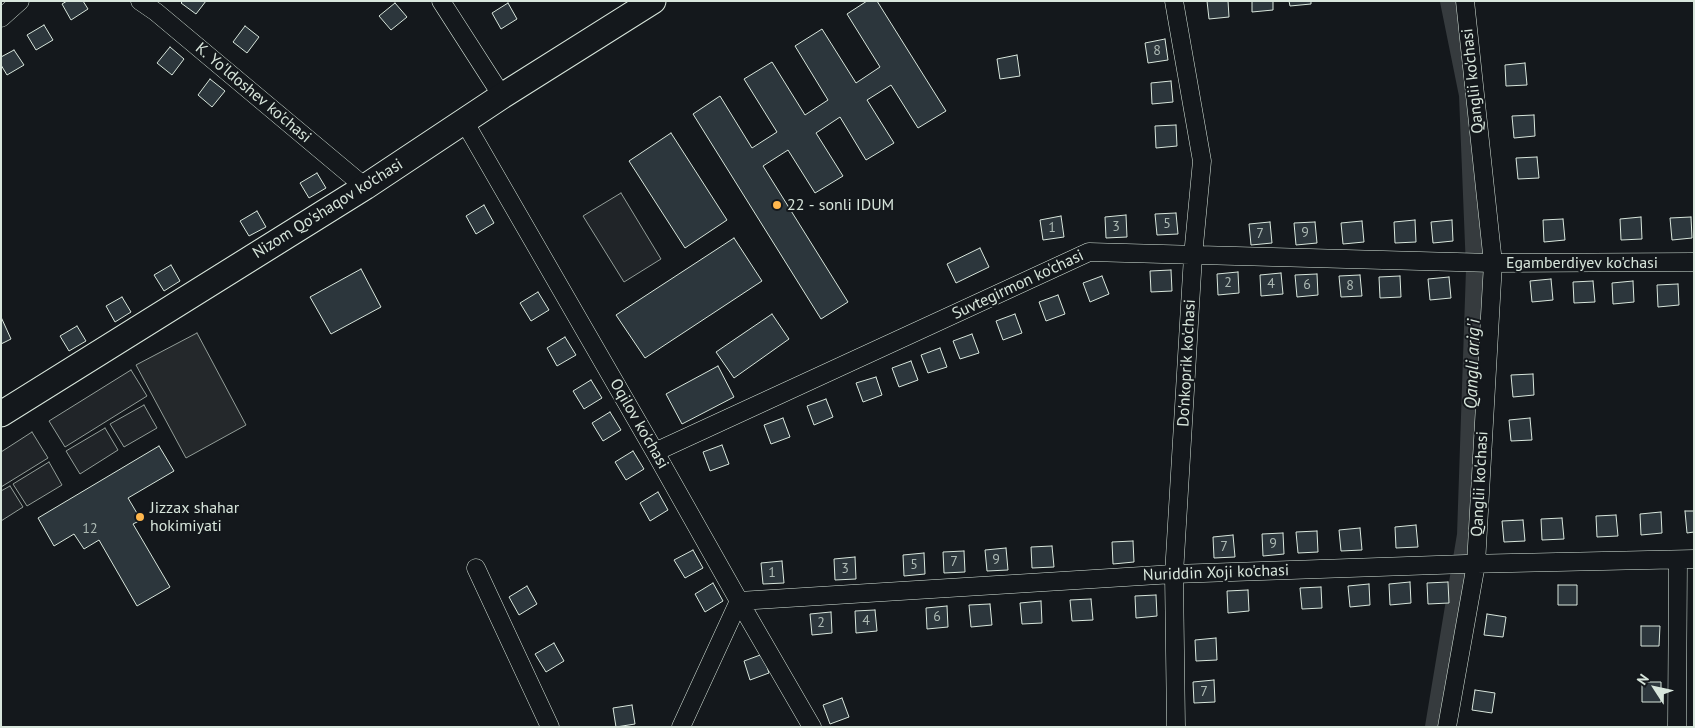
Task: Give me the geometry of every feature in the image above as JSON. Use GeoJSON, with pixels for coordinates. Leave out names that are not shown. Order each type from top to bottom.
{"type":"FeatureCollection","features":[{"type":"Feature","properties":{"kind":"main road","name":"Nizom Qo'shaqov ko'chasi"},"geometry":{"type":"LineString","coordinates":[[1,414],[365,187],[502,96],[654,1]]}},
{"type":"Feature","properties":{"kind":"street"},"geometry":{"type":"LineString","coordinates":[[1,18],[20,1]]}},
{"type":"Feature","properties":{"kind":"street","name":"K. Yo'ldoshev ko'chasi"},"geometry":{"type":"LineString","coordinates":[[140,1],[156,12],[365,187]]}},
{"type":"Feature","properties":{"kind":"street"},"geometry":{"type":"LineString","coordinates":[[441,1],[502,96]]}},
{"type":"Feature","properties":{"kind":"street","name":"Do'nkoprik ko'chasi"},"geometry":{"type":"LineString","coordinates":[[1174,1],[1202,161],[1193,256],[1174,574],[1176,727]]}},
{"type":"Feature","properties":{"kind":"street","name":"Qanglii ko'chasi"},"geometry":{"type":"LineString","coordinates":[[1447,727],[1465,565],[1482,262],[1464,1]]}},
{"type":"Feature","properties":{"kind":"street","name":"Oqilov ko'chasi"},"geometry":{"type":"LineString","coordinates":[[464,121],[812,727]]}},
{"type":"Feature","properties":{"kind":"street","name":"Suvtegirmon ko'chasi"},"geometry":{"type":"LineString","coordinates":[[655,452],[1090,252],[1482,262]]}},
{"type":"Feature","properties":{"kind":"street","name":"Egamberdiyev ko'chasi"},"geometry":{"type":"LineString","coordinates":[[1482,262],[1694,262]]}},
{"type":"Feature","properties":{"kind":"street"},"geometry":{"type":"LineString","coordinates":[[1677,727],[1686,560]]}},
{"type":"Feature","properties":{"kind":"street","name":"Nuriddin Xoji ko'chasi"},"geometry":{"type":"LineString","coordinates":[[739,601],[1174,574],[1686,560]]}},
{"type":"Feature","properties":{"kind":"street"},"geometry":{"type":"LineString","coordinates":[[476,568],[550,727]]}},
{"type":"Feature","properties":{"kind":"street"},"geometry":{"type":"LineString","coordinates":[[681,727],[739,601]]}},
{"type":"Feature","properties":{"kind":"shaded area"},"geometry":{"type":"Polygon","coordinates":[[[621,193],[661,259],[624,282],[583,216],[621,193]]]}},
{"type":"Feature","properties":{"kind":"shaded area"},"geometry":{"type":"Polygon","coordinates":[[[197,333],[246,425],[186,458],[136,365],[197,333]]]}},
{"type":"Feature","properties":{"kind":"shaded area"},"geometry":{"type":"Polygon","coordinates":[[[131,370],[147,396],[65,447],[49,421],[131,370]]]}},
{"type":"Feature","properties":{"kind":"shaded area"},"geometry":{"type":"Polygon","coordinates":[[[144,405],[157,428],[124,447],[110,424],[144,405]]]}},
{"type":"Feature","properties":{"kind":"shaded area"},"geometry":{"type":"Polygon","coordinates":[[[105,428],[118,450],[80,474],[66,451],[105,428]]]}},
{"type":"Feature","properties":{"kind":"shaded area"},"geometry":{"type":"Polygon","coordinates":[[[32,432],[48,458],[1,487],[1,452],[32,432]]]}},
{"type":"Feature","properties":{"kind":"shaded area"},"geometry":{"type":"Polygon","coordinates":[[[49,462],[62,485],[27,506],[13,484],[49,462]]]}},
{"type":"Feature","properties":{"kind":"shaded area"},"geometry":{"type":"Polygon","coordinates":[[[10,486],[23,507],[1,521],[1,491],[10,486]]]}},
{"type":"Feature","properties":{"kind":"building"},"geometry":{"type":"Polygon","coordinates":[[[67,1],[83,1],[88,9],[71,20],[62,4],[67,1]]]}},
{"type":"Feature","properties":{"kind":"building"},"geometry":{"type":"Polygon","coordinates":[[[183,1],[206,1],[196,14],[181,3],[183,1]]]}},
{"type":"Feature","properties":{"kind":"building"},"geometry":{"type":"Polygon","coordinates":[[[867,1],[877,1],[946,111],[918,128],[891,85],[867,100],[894,143],[866,160],[840,117],[816,133],[843,176],[815,193],[788,150],[763,166],[848,302],[821,319],[693,114],[720,96],[752,148],[777,132],[744,79],[772,62],[805,115],[828,100],[795,46],[822,29],[856,83],[880,67],[847,14],[867,1]]]}},
{"type":"Feature","properties":{"kind":"building"},"geometry":{"type":"Polygon","coordinates":[[[1207,1],[1228,1],[1229,17],[1209,19],[1207,1]]]}},
{"type":"Feature","properties":{"kind":"building"},"geometry":{"type":"Polygon","coordinates":[[[1252,1],[1273,1],[1273,10],[1252,12],[1252,1]]]}},
{"type":"Feature","properties":{"kind":"building"},"geometry":{"type":"Polygon","coordinates":[[[1289,1],[1311,1],[1311,4],[1290,6],[1289,1]]]}},
{"type":"Feature","properties":{"kind":"building"},"geometry":{"type":"Polygon","coordinates":[[[395,3],[407,17],[391,30],[379,16],[395,3]]]}},
{"type":"Feature","properties":{"kind":"building"},"geometry":{"type":"Polygon","coordinates":[[[508,3],[517,19],[501,29],[492,13],[508,3]]]}},
{"type":"Feature","properties":{"kind":"building"},"geometry":{"type":"Polygon","coordinates":[[[44,25],[53,40],[36,50],[27,35],[44,25]]]}},
{"type":"Feature","properties":{"kind":"building"},"geometry":{"type":"Polygon","coordinates":[[[245,26],[259,37],[247,53],[233,42],[245,26]]]}},
{"type":"Feature","properties":{"kind":"building"},"geometry":{"type":"Polygon","coordinates":[[[1165,39],[1168,60],[1148,63],[1145,43],[1165,39]]]}},
{"type":"Feature","properties":{"kind":"building"},"geometry":{"type":"Polygon","coordinates":[[[170,47],[184,59],[172,75],[157,63],[170,47]]]}},
{"type":"Feature","properties":{"kind":"building"},"geometry":{"type":"Polygon","coordinates":[[[14,50],[24,65],[7,75],[1,65],[1,57],[14,50]]]}},
{"type":"Feature","properties":{"kind":"building"},"geometry":{"type":"Polygon","coordinates":[[[1017,55],[1020,76],[1000,79],[997,59],[1017,55]]]}},
{"type":"Feature","properties":{"kind":"building"},"geometry":{"type":"Polygon","coordinates":[[[1525,63],[1527,85],[1506,86],[1505,65],[1525,63]]]}},
{"type":"Feature","properties":{"kind":"building"},"geometry":{"type":"Polygon","coordinates":[[[210,79],[225,91],[212,107],[198,95],[210,79]]]}},
{"type":"Feature","properties":{"kind":"building"},"geometry":{"type":"Polygon","coordinates":[[[1171,81],[1173,102],[1152,104],[1151,83],[1171,81]]]}},
{"type":"Feature","properties":{"kind":"building"},"geometry":{"type":"Polygon","coordinates":[[[1534,115],[1535,136],[1514,138],[1512,116],[1534,115]]]}},
{"type":"Feature","properties":{"kind":"building"},"geometry":{"type":"Polygon","coordinates":[[[1176,125],[1177,146],[1156,148],[1155,126],[1176,125]]]}},
{"type":"Feature","properties":{"kind":"building"},"geometry":{"type":"Polygon","coordinates":[[[671,133],[727,220],[685,248],[629,161],[671,133]]]}},
{"type":"Feature","properties":{"kind":"building"},"geometry":{"type":"Polygon","coordinates":[[[1537,157],[1539,178],[1518,179],[1516,158],[1537,157]]]}},
{"type":"Feature","properties":{"kind":"building"},"geometry":{"type":"Polygon","coordinates":[[[317,173],[326,188],[309,198],[300,183],[317,173]]]}},
{"type":"Feature","properties":{"kind":"building"},"geometry":{"type":"Polygon","coordinates":[[[484,205],[494,223],[476,234],[466,216],[484,205]]]}},
{"type":"Feature","properties":{"kind":"building"},"geometry":{"type":"Polygon","coordinates":[[[257,211],[266,227],[249,236],[240,221],[257,211]]]}},
{"type":"Feature","properties":{"kind":"building"},"geometry":{"type":"Polygon","coordinates":[[[1176,213],[1178,234],[1157,235],[1155,214],[1176,213]]]}},
{"type":"Feature","properties":{"kind":"building"},"geometry":{"type":"Polygon","coordinates":[[[1126,215],[1127,237],[1106,238],[1105,217],[1126,215]]]}},
{"type":"Feature","properties":{"kind":"building"},"geometry":{"type":"Polygon","coordinates":[[[1061,216],[1064,237],[1043,240],[1040,220],[1061,216]]]}},
{"type":"Feature","properties":{"kind":"building"},"geometry":{"type":"Polygon","coordinates":[[[1641,217],[1642,239],[1621,240],[1620,219],[1641,217]]]}},
{"type":"Feature","properties":{"kind":"building"},"geometry":{"type":"Polygon","coordinates":[[[1691,217],[1692,238],[1672,240],[1670,218],[1691,217]]]}},
{"type":"Feature","properties":{"kind":"building"},"geometry":{"type":"Polygon","coordinates":[[[1563,219],[1565,240],[1544,242],[1543,220],[1563,219]]]}},
{"type":"Feature","properties":{"kind":"building"},"geometry":{"type":"Polygon","coordinates":[[[1415,220],[1416,242],[1395,243],[1394,222],[1415,220]]]}},
{"type":"Feature","properties":{"kind":"building"},"geometry":{"type":"Polygon","coordinates":[[[1452,220],[1453,241],[1433,243],[1431,222],[1452,220]]]}},
{"type":"Feature","properties":{"kind":"building"},"geometry":{"type":"Polygon","coordinates":[[[1362,221],[1364,242],[1343,244],[1341,223],[1362,221]]]}},
{"type":"Feature","properties":{"kind":"building"},"geometry":{"type":"Polygon","coordinates":[[[1270,222],[1272,243],[1251,245],[1249,224],[1270,222]]]}},
{"type":"Feature","properties":{"kind":"building"},"geometry":{"type":"Polygon","coordinates":[[[1315,222],[1317,243],[1296,245],[1294,223],[1315,222]]]}},
{"type":"Feature","properties":{"kind":"building"},"geometry":{"type":"Polygon","coordinates":[[[734,238],[762,281],[645,358],[616,315],[734,238]]]}},
{"type":"Feature","properties":{"kind":"building"},"geometry":{"type":"Polygon","coordinates":[[[980,248],[989,267],[956,283],[947,264],[980,248]]]}},
{"type":"Feature","properties":{"kind":"building"},"geometry":{"type":"Polygon","coordinates":[[[171,265],[180,281],[164,291],[154,275],[171,265]]]}},
{"type":"Feature","properties":{"kind":"building"},"geometry":{"type":"Polygon","coordinates":[[[361,269],[381,307],[331,334],[310,297],[361,269]]]}},
{"type":"Feature","properties":{"kind":"building"},"geometry":{"type":"Polygon","coordinates":[[[1171,270],[1172,291],[1151,292],[1150,271],[1171,270]]]}},
{"type":"Feature","properties":{"kind":"building"},"geometry":{"type":"Polygon","coordinates":[[[1238,272],[1239,293],[1218,295],[1217,274],[1238,272]]]}},
{"type":"Feature","properties":{"kind":"building"},"geometry":{"type":"Polygon","coordinates":[[[1281,273],[1283,294],[1261,296],[1260,275],[1281,273]]]}},
{"type":"Feature","properties":{"kind":"building"},"geometry":{"type":"Polygon","coordinates":[[[1317,274],[1318,295],[1297,297],[1295,275],[1317,274]]]}},
{"type":"Feature","properties":{"kind":"building"},"geometry":{"type":"Polygon","coordinates":[[[1360,275],[1362,296],[1341,297],[1339,276],[1360,275]]]}},
{"type":"Feature","properties":{"kind":"building"},"geometry":{"type":"Polygon","coordinates":[[[1102,276],[1109,294],[1090,302],[1083,283],[1102,276]]]}},
{"type":"Feature","properties":{"kind":"building"},"geometry":{"type":"Polygon","coordinates":[[[1400,276],[1401,297],[1380,298],[1379,277],[1400,276]]]}},
{"type":"Feature","properties":{"kind":"building"},"geometry":{"type":"Polygon","coordinates":[[[1449,277],[1451,298],[1430,300],[1428,279],[1449,277]]]}},
{"type":"Feature","properties":{"kind":"building"},"geometry":{"type":"Polygon","coordinates":[[[1551,279],[1553,300],[1532,302],[1530,281],[1551,279]]]}},
{"type":"Feature","properties":{"kind":"building"},"geometry":{"type":"Polygon","coordinates":[[[1593,281],[1595,302],[1574,303],[1573,282],[1593,281]]]}},
{"type":"Feature","properties":{"kind":"building"},"geometry":{"type":"Polygon","coordinates":[[[1633,281],[1634,302],[1613,304],[1612,283],[1633,281]]]}},
{"type":"Feature","properties":{"kind":"building"},"geometry":{"type":"Polygon","coordinates":[[[1678,284],[1679,305],[1658,307],[1657,285],[1678,284]]]}},
{"type":"Feature","properties":{"kind":"building"},"geometry":{"type":"Polygon","coordinates":[[[538,292],[549,310],[531,321],[520,303],[538,292]]]}},
{"type":"Feature","properties":{"kind":"building"},"geometry":{"type":"Polygon","coordinates":[[[1058,295],[1065,314],[1046,321],[1039,302],[1058,295]]]}},
{"type":"Feature","properties":{"kind":"building"},"geometry":{"type":"Polygon","coordinates":[[[122,297],[131,312],[115,322],[106,306],[122,297]]]}},
{"type":"Feature","properties":{"kind":"building"},"geometry":{"type":"Polygon","coordinates":[[[772,314],[789,339],[734,378],[716,352],[772,314]]]}},
{"type":"Feature","properties":{"kind":"building"},"geometry":{"type":"Polygon","coordinates":[[[1015,314],[1022,333],[1003,340],[996,321],[1015,314]]]}},
{"type":"Feature","properties":{"kind":"building"},"geometry":{"type":"Polygon","coordinates":[[[1,317],[11,339],[1,344],[1,317]]]}},
{"type":"Feature","properties":{"kind":"building"},"geometry":{"type":"Polygon","coordinates":[[[77,326],[86,341],[69,351],[60,336],[77,326]]]}},
{"type":"Feature","properties":{"kind":"building"},"geometry":{"type":"Polygon","coordinates":[[[972,334],[979,353],[960,359],[953,341],[972,334]]]}},
{"type":"Feature","properties":{"kind":"building"},"geometry":{"type":"Polygon","coordinates":[[[565,337],[576,355],[557,366],[547,348],[565,337]]]}},
{"type":"Feature","properties":{"kind":"building"},"geometry":{"type":"Polygon","coordinates":[[[940,348],[947,367],[928,373],[921,355],[940,348]]]}},
{"type":"Feature","properties":{"kind":"building"},"geometry":{"type":"Polygon","coordinates":[[[911,361],[918,380],[899,387],[892,368],[911,361]]]}},
{"type":"Feature","properties":{"kind":"building"},"geometry":{"type":"Polygon","coordinates":[[[718,366],[734,397],[682,424],[666,394],[718,366]]]}},
{"type":"Feature","properties":{"kind":"building"},"geometry":{"type":"Polygon","coordinates":[[[1533,374],[1534,395],[1513,397],[1511,375],[1533,374]]]}},
{"type":"Feature","properties":{"kind":"building"},"geometry":{"type":"Polygon","coordinates":[[[876,377],[882,395],[863,402],[856,383],[876,377]]]}},
{"type":"Feature","properties":{"kind":"building"},"geometry":{"type":"Polygon","coordinates":[[[591,380],[602,398],[584,409],[573,391],[591,380]]]}},
{"type":"Feature","properties":{"kind":"building"},"geometry":{"type":"Polygon","coordinates":[[[826,399],[833,417],[814,425],[807,406],[826,399]]]}},
{"type":"Feature","properties":{"kind":"building"},"geometry":{"type":"Polygon","coordinates":[[[610,412],[621,430],[603,441],[592,423],[610,412]]]}},
{"type":"Feature","properties":{"kind":"building"},"geometry":{"type":"Polygon","coordinates":[[[783,418],[790,437],[771,444],[764,425],[783,418]]]}},
{"type":"Feature","properties":{"kind":"building"},"geometry":{"type":"Polygon","coordinates":[[[1530,418],[1532,440],[1511,441],[1509,420],[1530,418]]]}},
{"type":"Feature","properties":{"kind":"building"},"geometry":{"type":"Polygon","coordinates":[[[722,445],[729,464],[710,471],[703,452],[722,445]]]}},
{"type":"Feature","properties":{"kind":"building"},"geometry":{"type":"Polygon","coordinates":[[[159,446],[174,471],[128,498],[141,520],[133,524],[170,587],[137,606],[99,540],[84,549],[74,534],[54,546],[38,518],[159,446]]]}},
{"type":"Feature","properties":{"kind":"building"},"geometry":{"type":"Polygon","coordinates":[[[633,451],[644,469],[626,480],[615,462],[633,451]]]}},
{"type":"Feature","properties":{"kind":"building"},"geometry":{"type":"Polygon","coordinates":[[[658,492],[668,510],[650,521],[640,503],[658,492]]]}},
{"type":"Feature","properties":{"kind":"building"},"geometry":{"type":"Polygon","coordinates":[[[1685,511],[1694,511],[1694,532],[1687,533],[1685,511]]]}},
{"type":"Feature","properties":{"kind":"building"},"geometry":{"type":"Polygon","coordinates":[[[1661,512],[1662,533],[1641,535],[1640,514],[1661,512]]]}},
{"type":"Feature","properties":{"kind":"building"},"geometry":{"type":"Polygon","coordinates":[[[1616,515],[1618,536],[1597,537],[1596,516],[1616,515]]]}},
{"type":"Feature","properties":{"kind":"building"},"geometry":{"type":"Polygon","coordinates":[[[1562,518],[1564,539],[1542,540],[1541,519],[1562,518]]]}},
{"type":"Feature","properties":{"kind":"building"},"geometry":{"type":"Polygon","coordinates":[[[1523,520],[1525,541],[1504,542],[1502,521],[1523,520]]]}},
{"type":"Feature","properties":{"kind":"building"},"geometry":{"type":"Polygon","coordinates":[[[1416,525],[1418,547],[1396,548],[1395,527],[1416,525]]]}},
{"type":"Feature","properties":{"kind":"building"},"geometry":{"type":"Polygon","coordinates":[[[1360,528],[1362,550],[1341,551],[1339,530],[1360,528]]]}},
{"type":"Feature","properties":{"kind":"building"},"geometry":{"type":"Polygon","coordinates":[[[1317,531],[1318,552],[1298,553],[1296,532],[1317,531]]]}},
{"type":"Feature","properties":{"kind":"building"},"geometry":{"type":"Polygon","coordinates":[[[1283,533],[1284,554],[1263,556],[1262,534],[1283,533]]]}},
{"type":"Feature","properties":{"kind":"building"},"geometry":{"type":"Polygon","coordinates":[[[1233,535],[1235,557],[1214,558],[1213,537],[1233,535]]]}},
{"type":"Feature","properties":{"kind":"building"},"geometry":{"type":"Polygon","coordinates":[[[1133,541],[1134,562],[1113,564],[1112,542],[1133,541]]]}},
{"type":"Feature","properties":{"kind":"building"},"geometry":{"type":"Polygon","coordinates":[[[1052,546],[1054,567],[1032,568],[1031,547],[1052,546]]]}},
{"type":"Feature","properties":{"kind":"building"},"geometry":{"type":"Polygon","coordinates":[[[1006,548],[1008,570],[987,571],[985,550],[1006,548]]]}},
{"type":"Feature","properties":{"kind":"building"},"geometry":{"type":"Polygon","coordinates":[[[693,550],[703,568],[685,578],[674,560],[693,550]]]}},
{"type":"Feature","properties":{"kind":"building"},"geometry":{"type":"Polygon","coordinates":[[[964,551],[965,572],[944,573],[943,552],[964,551]]]}},
{"type":"Feature","properties":{"kind":"building"},"geometry":{"type":"Polygon","coordinates":[[[924,553],[925,574],[904,576],[903,555],[924,553]]]}},
{"type":"Feature","properties":{"kind":"building"},"geometry":{"type":"Polygon","coordinates":[[[855,557],[856,579],[835,580],[834,559],[855,557]]]}},
{"type":"Feature","properties":{"kind":"building"},"geometry":{"type":"Polygon","coordinates":[[[782,561],[784,583],[763,584],[761,563],[782,561]]]}},
{"type":"Feature","properties":{"kind":"building"},"geometry":{"type":"Polygon","coordinates":[[[1410,582],[1411,603],[1390,605],[1389,584],[1410,582]]]}},
{"type":"Feature","properties":{"kind":"building"},"geometry":{"type":"Polygon","coordinates":[[[1448,582],[1449,603],[1428,604],[1427,583],[1448,582]]]}},
{"type":"Feature","properties":{"kind":"building"},"geometry":{"type":"Polygon","coordinates":[[[713,583],[723,601],[705,612],[695,594],[713,583]]]}},
{"type":"Feature","properties":{"kind":"building"},"geometry":{"type":"Polygon","coordinates":[[[1369,584],[1370,605],[1350,607],[1348,586],[1369,584]]]}},
{"type":"Feature","properties":{"kind":"building"},"geometry":{"type":"Polygon","coordinates":[[[1558,585],[1577,585],[1577,605],[1558,605],[1558,585]]]}},
{"type":"Feature","properties":{"kind":"building"},"geometry":{"type":"Polygon","coordinates":[[[527,586],[537,604],[519,615],[509,597],[527,586]]]}},
{"type":"Feature","properties":{"kind":"building"},"geometry":{"type":"Polygon","coordinates":[[[1321,587],[1322,608],[1302,609],[1300,588],[1321,587]]]}},
{"type":"Feature","properties":{"kind":"building"},"geometry":{"type":"Polygon","coordinates":[[[1248,590],[1249,611],[1228,613],[1227,591],[1248,590]]]}},
{"type":"Feature","properties":{"kind":"building"},"geometry":{"type":"Polygon","coordinates":[[[1156,595],[1157,616],[1136,618],[1135,596],[1156,595]]]}},
{"type":"Feature","properties":{"kind":"building"},"geometry":{"type":"Polygon","coordinates":[[[1091,599],[1093,620],[1072,621],[1070,600],[1091,599]]]}},
{"type":"Feature","properties":{"kind":"building"},"geometry":{"type":"Polygon","coordinates":[[[1041,601],[1042,623],[1022,624],[1020,603],[1041,601]]]}},
{"type":"Feature","properties":{"kind":"building"},"geometry":{"type":"Polygon","coordinates":[[[990,604],[992,625],[971,627],[969,605],[990,604]]]}},
{"type":"Feature","properties":{"kind":"building"},"geometry":{"type":"Polygon","coordinates":[[[947,606],[948,627],[927,629],[926,608],[947,606]]]}},
{"type":"Feature","properties":{"kind":"building"},"geometry":{"type":"Polygon","coordinates":[[[875,610],[877,631],[856,633],[855,611],[875,610]]]}},
{"type":"Feature","properties":{"kind":"building"},"geometry":{"type":"Polygon","coordinates":[[[831,612],[832,633],[812,635],[810,614],[831,612]]]}},
{"type":"Feature","properties":{"kind":"building"},"geometry":{"type":"Polygon","coordinates":[[[1487,614],[1506,617],[1503,637],[1484,635],[1487,614]]]}},
{"type":"Feature","properties":{"kind":"building"},"geometry":{"type":"Polygon","coordinates":[[[1641,626],[1660,626],[1659,646],[1641,646],[1641,626]]]}},
{"type":"Feature","properties":{"kind":"building"},"geometry":{"type":"Polygon","coordinates":[[[1216,638],[1217,660],[1196,661],[1195,640],[1216,638]]]}},
{"type":"Feature","properties":{"kind":"building"},"geometry":{"type":"Polygon","coordinates":[[[554,643],[564,661],[546,672],[535,654],[554,643]]]}},
{"type":"Feature","properties":{"kind":"building"},"geometry":{"type":"Polygon","coordinates":[[[763,654],[769,673],[750,680],[744,661],[763,654]]]}},
{"type":"Feature","properties":{"kind":"building"},"geometry":{"type":"Polygon","coordinates":[[[1214,680],[1215,702],[1194,703],[1193,682],[1214,680]]]}},
{"type":"Feature","properties":{"kind":"building"},"geometry":{"type":"Polygon","coordinates":[[[1642,682],[1661,682],[1661,702],[1642,702],[1642,682]]]}},
{"type":"Feature","properties":{"kind":"building"},"geometry":{"type":"Polygon","coordinates":[[[1475,690],[1495,693],[1492,713],[1472,710],[1475,690]]]}},
{"type":"Feature","properties":{"kind":"building"},"geometry":{"type":"Polygon","coordinates":[[[842,698],[849,717],[830,724],[823,705],[842,698]]]}},
{"type":"Feature","properties":{"kind":"building"},"geometry":{"type":"Polygon","coordinates":[[[632,705],[635,724],[616,727],[613,708],[632,705]]]}},
{"type":"Feature","properties":{"kind":"waterway","name":"Qangli arig'i"},"geometry":{"type":"LineString","coordinates":[[1435,727],[1467,535],[1476,269],[1469,95],[1450,1]]}},
{"type":"Feature","properties":{"kind":"place","name":"22 - sonli IDUM"},"geometry":{"type":"Point","coordinates":[777,205]}},
{"type":"Feature","properties":{"kind":"place","name":"Jizzax shahar hokimiyati"},"geometry":{"type":"Point","coordinates":[140,517]}}]}
